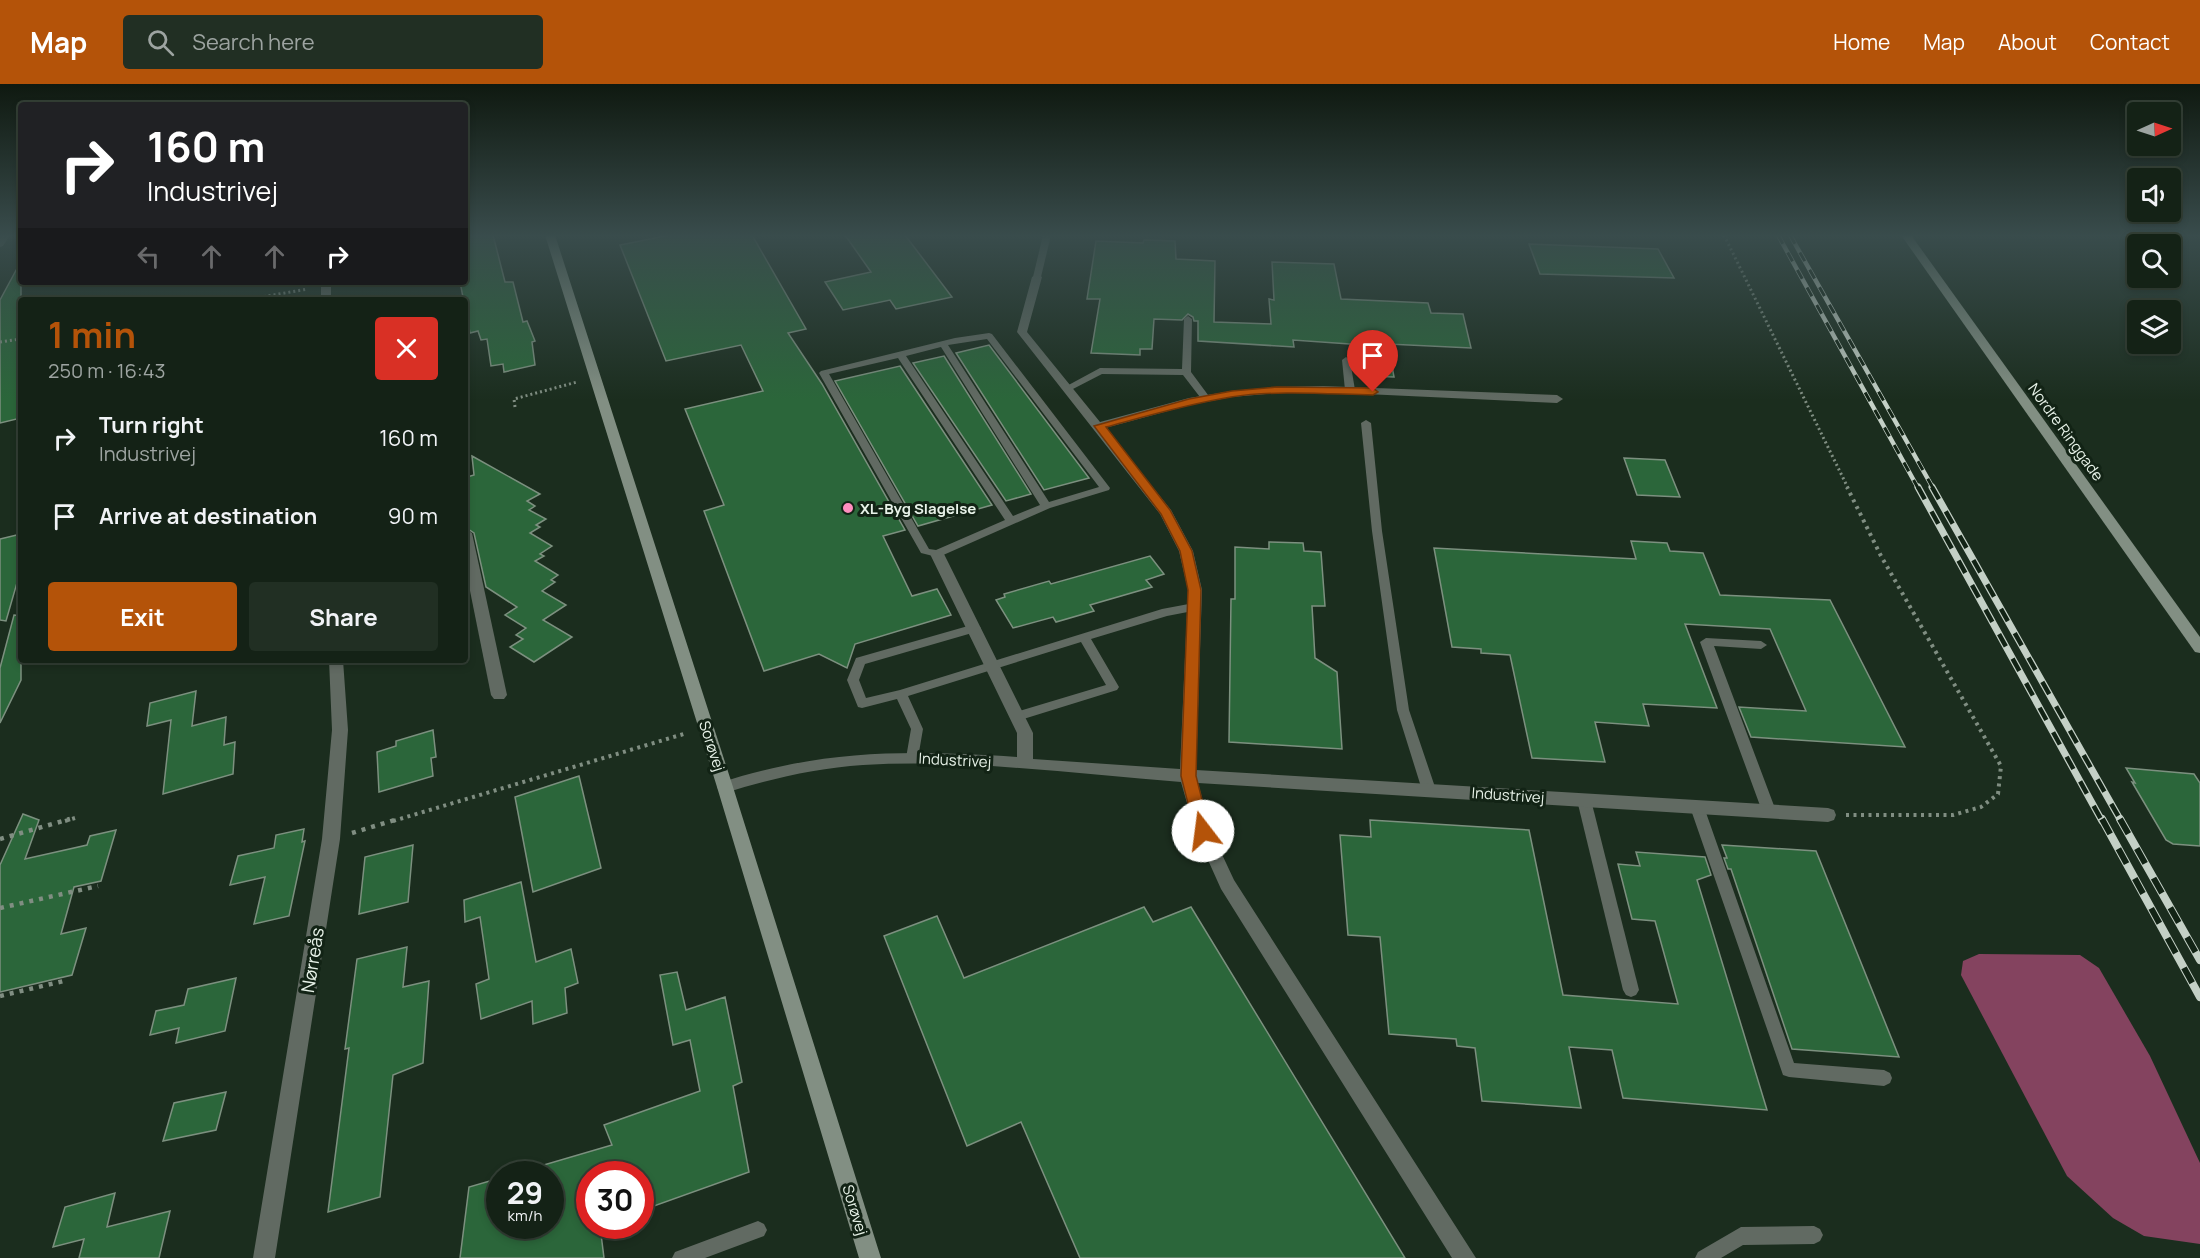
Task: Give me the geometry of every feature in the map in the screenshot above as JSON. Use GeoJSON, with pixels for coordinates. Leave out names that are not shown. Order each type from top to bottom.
{"type":"FeatureCollection","features":[{"type":"Feature","properties":{"kind":"street","name":"Sorøvej"},"geometry":{"type":"LineString","coordinates":[[567,290],[725,787],[870,1258]]}},
{"type":"Feature","properties":{"kind":"street"},"geometry":{"type":"LineString","coordinates":[[1034,290],[1022,332],[1099,426],[1171,522],[1186,551],[1195,590],[1188,776],[1203,831],[1227,884],[1465,1258]]}},
{"type":"Feature","properties":{"kind":"street","name":"Nordre Ringgade"},"geometry":{"type":"LineString","coordinates":[[1944,290],[2200,648]]}},
{"type":"Feature","properties":{"kind":"street"},"geometry":{"type":"LineString","coordinates":[[1099,426],[1206,399],[1277,390],[1350,390],[1557,399]]}},
{"type":"Feature","properties":{"kind":"street"},"geometry":{"type":"LineString","coordinates":[[468,547],[499,695]]}},
{"type":"Feature","properties":{"kind":"street"},"geometry":{"type":"LineString","coordinates":[[937,554],[1025,733],[1025,764]]}},
{"type":"Feature","properties":{"kind":"street","name":"Nørreås"},"geometry":{"type":"LineString","coordinates":[[264,1258],[331,839],[340,730],[336,663]]}},
{"type":"Feature","properties":{"kind":"street","name":"Industrivej"},"geometry":{"type":"LineString","coordinates":[[725,787],[762,775],[806,766],[862,759],[912,758],[1828,815]]}},
{"type":"Feature","properties":{"kind":"lane"},"geometry":{"type":"LineString","coordinates":[[1188,319],[1186,372],[1206,399]]}},
{"type":"Feature","properties":{"kind":"lane"},"geometry":{"type":"LineString","coordinates":[[988,336],[1105,488],[1046,506],[937,554],[925,551],[825,372],[943,344],[988,336]]}},
{"type":"Feature","properties":{"kind":"lane"},"geometry":{"type":"LineString","coordinates":[[943,344],[1046,506]]}},
{"type":"Feature","properties":{"kind":"lane"},"geometry":{"type":"LineString","coordinates":[[900,354],[1011,521]]}},
{"type":"Feature","properties":{"kind":"lane"},"geometry":{"type":"LineString","coordinates":[[1346,360],[1350,390]]}},
{"type":"Feature","properties":{"kind":"lane"},"geometry":{"type":"LineString","coordinates":[[1068,388],[1100,371],[1186,372]]}},
{"type":"Feature","properties":{"kind":"lane"},"geometry":{"type":"LineString","coordinates":[[1366,423],[1377,531],[1403,710],[1429,790]]}},
{"type":"Feature","properties":{"kind":"lane"},"geometry":{"type":"LineString","coordinates":[[975,628],[860,661],[853,680],[862,704],[1166,612],[1194,607]]}},
{"type":"Feature","properties":{"kind":"lane"},"geometry":{"type":"LineString","coordinates":[[1017,716],[1113,687],[1084,637]]}},
{"type":"Feature","properties":{"kind":"lane"},"geometry":{"type":"LineString","coordinates":[[1761,645],[1706,642],[1769,811]]}},
{"type":"Feature","properties":{"kind":"lane"},"geometry":{"type":"LineString","coordinates":[[900,694],[917,729],[912,758]]}},
{"type":"Feature","properties":{"kind":"lane"},"geometry":{"type":"LineString","coordinates":[[1584,800],[1631,990]]}},
{"type":"Feature","properties":{"kind":"lane"},"geometry":{"type":"LineString","coordinates":[[1696,807],[1789,1070],[1884,1078]]}},
{"type":"Feature","properties":{"kind":"lane"},"geometry":{"type":"LineString","coordinates":[[681,1258],[758,1230]]}},
{"type":"Feature","properties":{"kind":"lane"},"geometry":{"type":"LineString","coordinates":[[1704,1258],[1741,1236],[1814,1235]]}},
{"type":"Feature","properties":{"kind":"path"},"geometry":{"type":"LineString","coordinates":[[259,297],[296,290]]}},
{"type":"Feature","properties":{"kind":"path"},"geometry":{"type":"LineString","coordinates":[[1750,290],[1881,556],[2001,765],[1998,794],[1981,807],[1953,815],[1828,815]]}},
{"type":"Feature","properties":{"kind":"path"},"geometry":{"type":"LineString","coordinates":[[0,342],[18,339]]}},
{"type":"Feature","properties":{"kind":"path"},"geometry":{"type":"LineString","coordinates":[[515,407],[514,399],[595,379]]}},
{"type":"Feature","properties":{"kind":"path"},"geometry":{"type":"LineString","coordinates":[[331,839],[706,727]]}},
{"type":"Feature","properties":{"kind":"path"},"geometry":{"type":"LineString","coordinates":[[0,839],[75,818]]}},
{"type":"Feature","properties":{"kind":"path"},"geometry":{"type":"LineString","coordinates":[[0,908],[98,886]]}},
{"type":"Feature","properties":{"kind":"path"},"geometry":{"type":"LineString","coordinates":[[0,996],[68,980]]}},
{"type":"Feature","properties":{"kind":"shaded area"},"geometry":{"type":"Polygon","coordinates":[[[1979,954],[2080,955],[2099,968],[2150,1056],[2200,1163],[2200,1244],[2144,1236],[2113,1218],[2067,1176],[1961,975],[1963,961],[1979,954]]]}},
{"type":"Feature","properties":{"kind":"building"},"geometry":{"type":"Polygon","coordinates":[[[5,290],[21,290],[21,297],[18,297],[18,419],[0,423],[0,300],[5,290]]]}},
{"type":"Feature","properties":{"kind":"building"},"geometry":{"type":"Polygon","coordinates":[[[462,290],[515,290],[523,322],[527,321],[535,341],[532,342],[535,365],[504,372],[503,364],[491,366],[487,339],[481,340],[478,331],[470,333],[468,297],[463,297],[462,290]]]}},
{"type":"Feature","properties":{"kind":"building"},"geometry":{"type":"Polygon","coordinates":[[[638,290],[783,290],[806,329],[788,333],[822,384],[905,530],[883,536],[912,596],[937,589],[951,615],[855,644],[847,668],[819,654],[764,671],[704,511],[724,505],[685,409],[763,391],[741,345],[666,361],[638,290]]]}},
{"type":"Feature","properties":{"kind":"building"},"geometry":{"type":"Polygon","coordinates":[[[830,290],[947,290],[952,297],[896,309],[890,300],[843,310],[830,290]]]}},
{"type":"Feature","properties":{"kind":"building"},"geometry":{"type":"Polygon","coordinates":[[[1088,290],[1215,290],[1214,322],[1271,324],[1269,299],[1274,300],[1273,290],[1339,290],[1341,299],[1428,303],[1431,313],[1463,314],[1471,348],[1388,344],[1394,377],[1368,376],[1364,345],[1293,340],[1294,347],[1198,341],[1198,321],[1194,321],[1193,317],[1188,314],[1182,320],[1154,319],[1152,349],[1140,349],[1140,355],[1091,353],[1100,299],[1087,299],[1088,290]]]}},
{"type":"Feature","properties":{"kind":"building"},"geometry":{"type":"Polygon","coordinates":[[[989,345],[1089,478],[1044,490],[956,353],[989,345]]]}},
{"type":"Feature","properties":{"kind":"building"},"geometry":{"type":"Polygon","coordinates":[[[944,356],[1031,494],[1006,501],[913,363],[944,356]]]}},
{"type":"Feature","properties":{"kind":"building"},"geometry":{"type":"Polygon","coordinates":[[[900,366],[992,505],[918,526],[835,381],[900,366]]]}},
{"type":"Feature","properties":{"kind":"building"},"geometry":{"type":"Polygon","coordinates":[[[472,456],[540,494],[527,501],[535,506],[529,510],[546,519],[536,525],[540,527],[530,533],[552,546],[540,554],[544,556],[535,561],[558,575],[551,580],[555,582],[542,591],[566,605],[543,620],[572,637],[534,662],[510,647],[523,639],[516,635],[526,628],[505,615],[517,607],[486,587],[474,533],[468,529],[468,477],[474,475],[472,456]]]}},
{"type":"Feature","properties":{"kind":"building"},"geometry":{"type":"Polygon","coordinates":[[[1624,458],[1665,460],[1680,497],[1637,495],[1624,458]]]}},
{"type":"Feature","properties":{"kind":"building"},"geometry":{"type":"Polygon","coordinates":[[[18,535],[18,579],[6,621],[0,620],[0,539],[18,535]]]}},
{"type":"Feature","properties":{"kind":"building"},"geometry":{"type":"Polygon","coordinates":[[[1631,541],[1667,543],[1670,551],[1703,553],[1720,595],[1830,600],[1905,747],[1751,737],[1739,707],[1806,711],[1770,629],[1685,624],[1717,708],[1643,704],[1649,726],[1595,722],[1605,762],[1532,758],[1510,655],[1481,653],[1481,649],[1452,647],[1434,548],[1636,559],[1631,541]]]}},
{"type":"Feature","properties":{"kind":"building"},"geometry":{"type":"Polygon","coordinates":[[[1269,542],[1303,543],[1304,551],[1321,552],[1325,606],[1312,606],[1315,658],[1337,672],[1342,749],[1229,742],[1231,599],[1235,599],[1235,547],[1269,549],[1269,542]]]}},
{"type":"Feature","properties":{"kind":"building"},"geometry":{"type":"Polygon","coordinates":[[[1150,556],[1164,574],[1146,580],[1152,587],[1090,605],[1094,611],[1056,622],[1053,617],[1013,628],[996,600],[1005,597],[1004,594],[1049,581],[1051,584],[1150,556]]]}},
{"type":"Feature","properties":{"kind":"building"},"geometry":{"type":"Polygon","coordinates":[[[14,615],[18,616],[18,663],[21,663],[21,680],[0,723],[0,668],[14,615]]]}},
{"type":"Feature","properties":{"kind":"building"},"geometry":{"type":"Polygon","coordinates":[[[196,691],[192,726],[226,717],[224,745],[235,742],[233,774],[163,794],[171,720],[147,726],[150,703],[196,691]]]}},
{"type":"Feature","properties":{"kind":"building"},"geometry":{"type":"Polygon","coordinates":[[[433,730],[436,757],[431,758],[433,776],[379,792],[377,752],[396,746],[396,741],[433,730]]]}},
{"type":"Feature","properties":{"kind":"building"},"geometry":{"type":"Polygon","coordinates":[[[2126,768],[2194,774],[2200,783],[2200,846],[2173,844],[2166,840],[2126,768]]]}},
{"type":"Feature","properties":{"kind":"building"},"geometry":{"type":"Polygon","coordinates":[[[579,776],[601,868],[533,892],[515,797],[579,776]]]}},
{"type":"Feature","properties":{"kind":"building"},"geometry":{"type":"Polygon","coordinates":[[[23,814],[39,820],[25,859],[87,845],[90,836],[116,830],[101,881],[74,887],[61,934],[86,928],[72,975],[0,992],[0,865],[23,814]]]}},
{"type":"Feature","properties":{"kind":"building"},"geometry":{"type":"Polygon","coordinates":[[[1370,820],[1529,830],[1563,995],[1678,1004],[1655,921],[1632,919],[1618,864],[1640,866],[1636,852],[1705,857],[1711,875],[1697,880],[1767,1110],[1623,1098],[1612,1050],[1569,1047],[1581,1108],[1482,1101],[1475,1048],[1457,1046],[1456,1039],[1389,1034],[1380,937],[1348,935],[1340,835],[1371,837],[1370,820]]]}},
{"type":"Feature","properties":{"kind":"building"},"geometry":{"type":"Polygon","coordinates":[[[304,829],[302,842],[305,841],[289,916],[254,924],[265,877],[230,885],[238,856],[274,848],[276,835],[304,829]]]}},
{"type":"Feature","properties":{"kind":"building"},"geometry":{"type":"Polygon","coordinates":[[[413,845],[408,902],[359,914],[365,857],[413,845]]]}},
{"type":"Feature","properties":{"kind":"building"},"geometry":{"type":"Polygon","coordinates":[[[1722,845],[1816,851],[1899,1057],[1792,1049],[1731,869],[1728,869],[1724,858],[1727,858],[1722,845]]]}},
{"type":"Feature","properties":{"kind":"building"},"geometry":{"type":"Polygon","coordinates":[[[521,882],[536,962],[571,949],[578,983],[565,988],[567,1013],[533,1024],[532,1001],[481,1019],[476,984],[489,979],[480,917],[465,922],[464,900],[521,882]]]}},
{"type":"Feature","properties":{"kind":"building"},"geometry":{"type":"Polygon","coordinates":[[[1144,907],[1153,922],[1191,907],[1405,1258],[1080,1258],[1021,1122],[967,1146],[884,936],[937,916],[964,978],[1144,907]]]}},
{"type":"Feature","properties":{"kind":"building"},"geometry":{"type":"Polygon","coordinates":[[[407,947],[403,987],[429,981],[423,1063],[393,1075],[380,1197],[328,1212],[349,1048],[345,1049],[357,959],[407,947]]]}},
{"type":"Feature","properties":{"kind":"building"},"geometry":{"type":"Polygon","coordinates":[[[677,972],[686,1010],[725,997],[742,1082],[733,1086],[749,1172],[654,1206],[654,1161],[576,1161],[576,1239],[602,1239],[604,1258],[460,1258],[469,1187],[486,1182],[486,1239],[564,1239],[564,1161],[557,1161],[612,1145],[604,1125],[700,1091],[690,1040],[673,1045],[660,975],[677,972]]]}},
{"type":"Feature","properties":{"kind":"building"},"geometry":{"type":"Polygon","coordinates":[[[236,978],[225,1031],[176,1043],[179,1028],[150,1035],[156,1011],[184,1005],[188,989],[236,978]]]}},
{"type":"Feature","properties":{"kind":"building"},"geometry":{"type":"Polygon","coordinates":[[[226,1092],[216,1130],[163,1141],[174,1103],[226,1092]]]}},
{"type":"Feature","properties":{"kind":"building"},"geometry":{"type":"Polygon","coordinates":[[[115,1193],[107,1227],[170,1211],[159,1258],[79,1258],[84,1239],[53,1247],[65,1207],[115,1193]]]}},
{"type":"Feature","properties":{"kind":"railway"},"geometry":{"type":"LineString","coordinates":[[1808,290],[1918,488]]}},
{"type":"Feature","properties":{"kind":"railway"},"geometry":{"type":"LineString","coordinates":[[1821,290],[1933,488]]}},
{"type":"Feature","properties":{"kind":"railway"},"geometry":{"type":"LineString","coordinates":[[1918,487],[2102,821]]}},
{"type":"Feature","properties":{"kind":"railway"},"geometry":{"type":"LineString","coordinates":[[1932,487],[2121,821]]}},
{"type":"Feature","properties":{"kind":"railway"},"geometry":{"type":"LineString","coordinates":[[2102,819],[2200,997]]}},
{"type":"Feature","properties":{"kind":"railway"},"geometry":{"type":"LineString","coordinates":[[2120,819],[2200,960]]}},
{"type":"Feature","properties":{"kind":"place","name":"XL-Byg Slagelse"},"geometry":{"type":"Point","coordinates":[848,508]}},
{"type":"Feature","properties":{"kind":"route"},"geometry":{"type":"LineString","coordinates":[[1203,831],[1188,776],[1195,590],[1186,551],[1166,513],[1099,426],[1189,402],[1232,394],[1323,389],[1373,392]]}}]}
